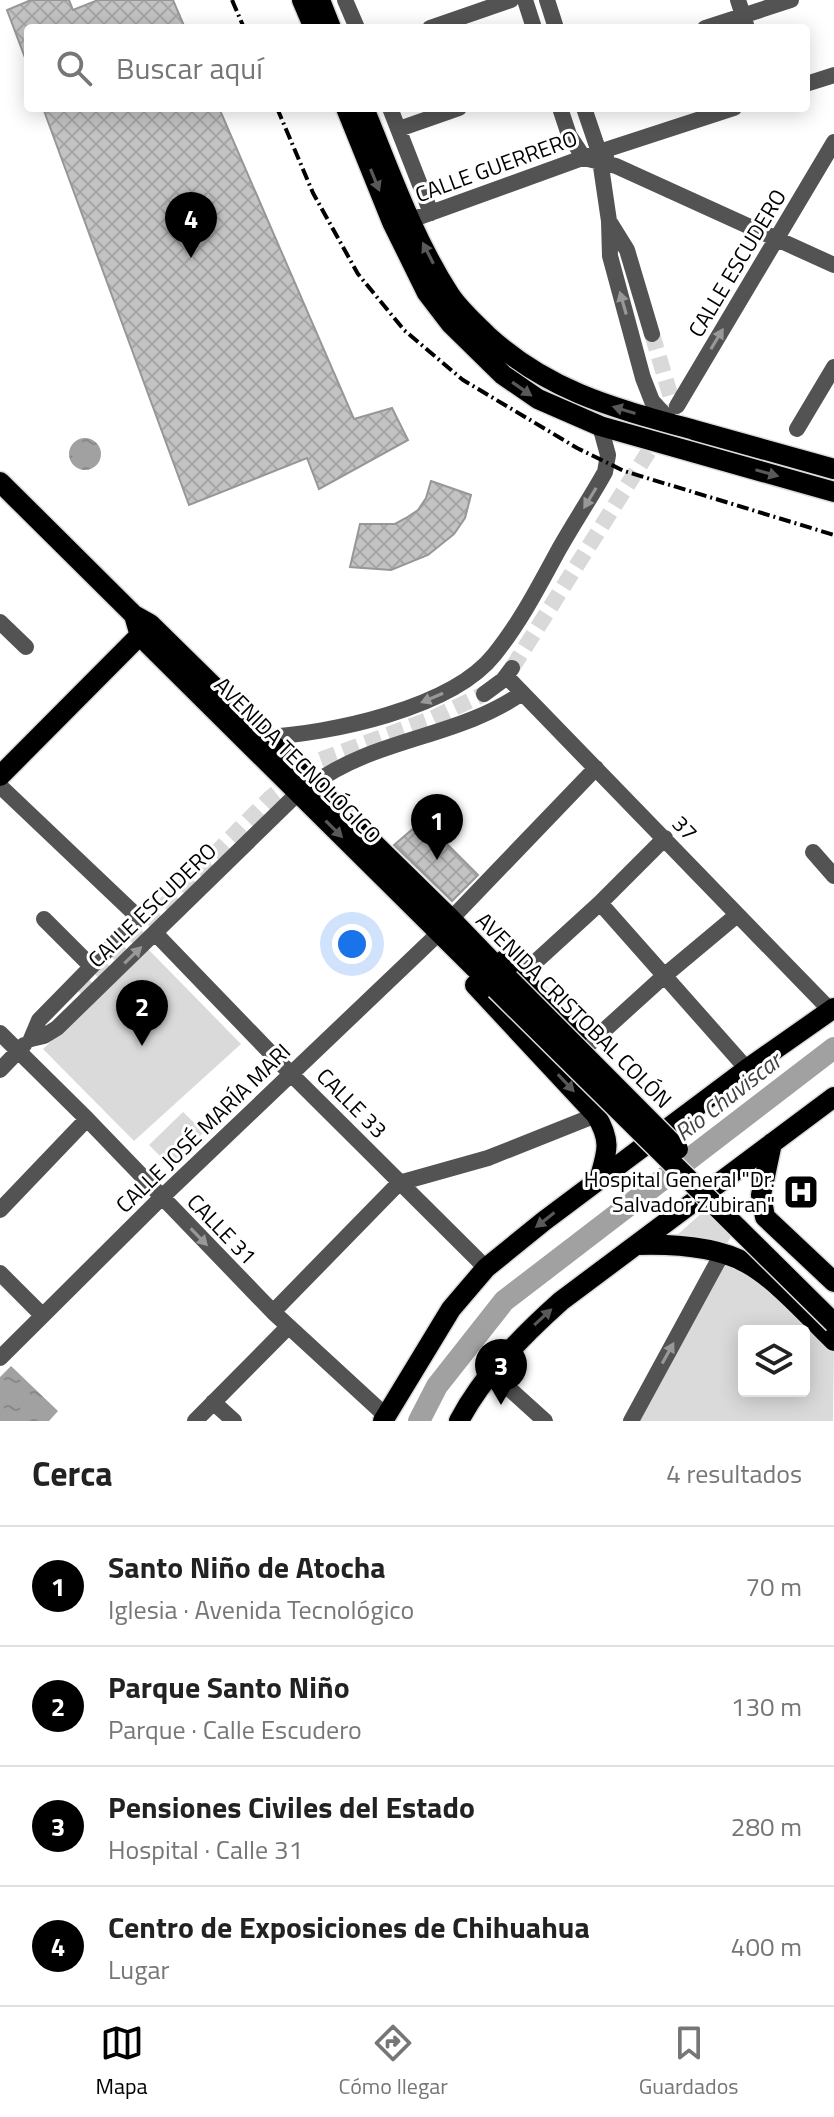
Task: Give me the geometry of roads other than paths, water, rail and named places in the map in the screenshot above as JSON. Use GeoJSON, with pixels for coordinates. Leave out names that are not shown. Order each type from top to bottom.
{"type":"FeatureCollection","features":[{"type":"Feature","properties":{"kind":"main road"},"geometry":{"type":"LineString","coordinates":[[302,0],[312,24]]}},
{"type":"Feature","properties":{"kind":"main road"},"geometry":{"type":"LineString","coordinates":[[320,0],[329,24]]}},
{"type":"Feature","properties":{"kind":"main road"},"geometry":{"type":"LineString","coordinates":[[348,112],[392,222],[435,305],[471,346],[503,375],[538,399],[600,426],[834,492]]}},
{"type":"Feature","properties":{"kind":"main road"},"geometry":{"type":"LineString","coordinates":[[366,112],[411,220],[451,296],[467,316],[503,349],[544,378],[571,392],[675,415],[834,469]]}},
{"type":"Feature","properties":{"kind":"main road","name":"AVENIDA TECNOLÓGICO"},"geometry":{"type":"LineString","coordinates":[[0,482],[448,930]]}},
{"type":"Feature","properties":{"kind":"main road"},"geometry":{"type":"LineString","coordinates":[[0,776],[141,625]]}},
{"type":"Feature","properties":{"kind":"main road","name":"AVENIDA TECNOLÓGICO"},"geometry":{"type":"LineString","coordinates":[[141,625],[264,737],[305,789]]}},
{"type":"Feature","properties":{"kind":"main road"},"geometry":{"type":"LineString","coordinates":[[448,930],[453,960],[596,1115],[608,1146],[599,1180]]}},
{"type":"Feature","properties":{"kind":"main road","name":"AVENIDA CRISTOBAL COLÓN"},"geometry":{"type":"LineString","coordinates":[[448,930],[508,981],[834,1304]]}},
{"type":"Feature","properties":{"kind":"main road"},"geometry":{"type":"LineString","coordinates":[[508,981],[588,1045],[672,1127]]}},
{"type":"Feature","properties":{"kind":"main road","name":"AVENIDA CRISTOBAL COLÓN"},"geometry":{"type":"LineString","coordinates":[[508,981],[834,1323]]}},
{"type":"Feature","properties":{"kind":"main road"},"geometry":{"type":"LineString","coordinates":[[384,1420],[451,1309],[486,1268],[747,1069],[832,1010]]}},
{"type":"Feature","properties":{"kind":"main road"},"geometry":{"type":"LineString","coordinates":[[462,1417],[492,1373],[540,1320],[834,1097]]}},
{"type":"Feature","properties":{"kind":"main road"},"geometry":{"type":"LineString","coordinates":[[772,1143],[760,1203],[765,1217],[834,1282]]}},
{"type":"Feature","properties":{"kind":"main road"},"geometry":{"type":"LineString","coordinates":[[637,1245],[725,1254],[760,1271],[834,1341]]}},
{"type":"Feature","properties":{"kind":"street"},"geometry":{"type":"LineString","coordinates":[[345,0],[355,24]]}},
{"type":"Feature","properties":{"kind":"street"},"geometry":{"type":"LineString","coordinates":[[442,24],[511,0]]}},
{"type":"Feature","properties":{"kind":"street"},"geometry":{"type":"LineString","coordinates":[[525,0],[533,24]]}},
{"type":"Feature","properties":{"kind":"street"},"geometry":{"type":"LineString","coordinates":[[547,0],[555,24]]}},
{"type":"Feature","properties":{"kind":"street"},"geometry":{"type":"LineString","coordinates":[[717,24],[791,0]]}},
{"type":"Feature","properties":{"kind":"street"},"geometry":{"type":"LineString","coordinates":[[810,83],[834,75]]}},
{"type":"Feature","properties":{"kind":"street"},"geometry":{"type":"LineString","coordinates":[[392,112],[431,213]]}},
{"type":"Feature","properties":{"kind":"street"},"geometry":{"type":"LineString","coordinates":[[399,129],[448,112]]}},
{"type":"Feature","properties":{"kind":"street"},"geometry":{"type":"LineString","coordinates":[[561,112],[569,135],[600,160],[834,265]]}},
{"type":"Feature","properties":{"kind":"street"},"geometry":{"type":"LineString","coordinates":[[585,112],[600,160],[609,221],[610,256],[643,378],[652,401],[675,415]]}},
{"type":"Feature","properties":{"kind":"street","name":"CALLE GUERRERO"},"geometry":{"type":"LineString","coordinates":[[411,220],[600,160],[724,112]]}},
{"type":"Feature","properties":{"kind":"street","name":"CALLE ESCUDERO"},"geometry":{"type":"LineString","coordinates":[[675,415],[834,142]]}},
{"type":"Feature","properties":{"kind":"street"},"geometry":{"type":"LineString","coordinates":[[609,221],[627,250],[652,334]]}},
{"type":"Feature","properties":{"kind":"street"},"geometry":{"type":"LineString","coordinates":[[797,429],[834,367]]}},
{"type":"Feature","properties":{"kind":"street"},"geometry":{"type":"LineString","coordinates":[[264,737],[326,730],[423,702],[459,686],[493,657],[529,604],[605,472],[608,455],[600,426]]}},
{"type":"Feature","properties":{"kind":"street"},"geometry":{"type":"LineString","coordinates":[[0,622],[26,647]]}},
{"type":"Feature","properties":{"kind":"street","name":"37"},"geometry":{"type":"LineString","coordinates":[[484,694],[509,672],[522,693],[832,1010]]}},
{"type":"Feature","properties":{"kind":"street","name":"CALLE ESCUDERO"},"geometry":{"type":"LineString","coordinates":[[31,1039],[57,1028],[305,789],[349,761],[463,723],[510,702],[522,693]]}},
{"type":"Feature","properties":{"kind":"street","name":"CALLE JOSÉ MARÍA MARI"},"geometry":{"type":"LineString","coordinates":[[0,1358],[161,1198],[448,930],[596,768]]}},
{"type":"Feature","properties":{"kind":"street"},"geometry":{"type":"LineString","coordinates":[[0,786],[139,918],[39,1020],[31,1039]]}},
{"type":"Feature","properties":{"kind":"street"},"geometry":{"type":"LineString","coordinates":[[508,981],[600,903],[665,838]]}},
{"type":"Feature","properties":{"kind":"street"},"geometry":{"type":"LineString","coordinates":[[813,852],[834,876]]}},
{"type":"Feature","properties":{"kind":"street"},"geometry":{"type":"LineString","coordinates":[[600,903],[747,1069]]}},
{"type":"Feature","properties":{"kind":"street"},"geometry":{"type":"LineString","coordinates":[[588,1045],[737,915]]}},
{"type":"Feature","properties":{"kind":"street"},"geometry":{"type":"LineString","coordinates":[[44,919],[91,966]]}},
{"type":"Feature","properties":{"kind":"street","name":"CALLE 33"},"geometry":{"type":"LineString","coordinates":[[155,933],[486,1268]]}},
{"type":"Feature","properties":{"kind":"street","name":"CALLE ESCUDERO"},"geometry":{"type":"LineString","coordinates":[[0,1070],[79,992]]}},
{"type":"Feature","properties":{"kind":"street","name":"CALLE 31"},"geometry":{"type":"LineString","coordinates":[[0,1033],[273,1312],[384,1420]]}},
{"type":"Feature","properties":{"kind":"street"},"geometry":{"type":"LineString","coordinates":[[273,1312],[399,1183],[488,1158],[596,1115]]}},
{"type":"Feature","properties":{"kind":"street"},"geometry":{"type":"LineString","coordinates":[[0,1210],[87,1119]]}},
{"type":"Feature","properties":{"kind":"street"},"geometry":{"type":"LineString","coordinates":[[631,1421],[718,1261],[725,1254]]}},
{"type":"Feature","properties":{"kind":"street"},"geometry":{"type":"LineString","coordinates":[[0,1273],[42,1315]]}},
{"type":"Feature","properties":{"kind":"street"},"geometry":{"type":"LineString","coordinates":[[195,1421],[288,1327]]}},
{"type":"Feature","properties":{"kind":"street"},"geometry":{"type":"LineString","coordinates":[[492,1373],[545,1421]]}},
{"type":"Feature","properties":{"kind":"street"},"geometry":{"type":"LineString","coordinates":[[213,1402],[234,1421]]}},
{"type":"Feature","properties":{"kind":"water"},"geometry":{"type":"Polygon","coordinates":[[[85,438],[96,443],[101,454],[96,465],[85,470],[74,465],[69,454],[74,443],[85,438]]]}},
{"type":"Feature","properties":{"kind":"water"},"geometry":{"type":"Polygon","coordinates":[[[11,1366],[58,1411],[49,1421],[0,1421],[0,1377],[11,1366]]]}},
{"type":"Feature","properties":{"kind":"waterway","name":"Rio Chuviscar"},"geometry":{"type":"LineString","coordinates":[[419,1421],[437,1386],[504,1301],[834,1048]]}},
{"type":"Feature","properties":{"kind":"tunnel"},"geometry":{"type":"LineString","coordinates":[[652,334],[675,411]]}},
{"type":"Feature","properties":{"kind":"tunnel"},"geometry":{"type":"LineString","coordinates":[[512,668],[673,413]]}},
{"type":"Feature","properties":{"kind":"tunnel"},"geometry":{"type":"LineString","coordinates":[[79,992],[270,798],[315,762],[433,718],[484,694]]}},
{"type":"Feature","properties":{"kind":"railway"},"geometry":{"type":"LineString","coordinates":[[232,0],[242,24]]}},
{"type":"Feature","properties":{"kind":"railway"},"geometry":{"type":"LineString","coordinates":[[279,112],[313,193],[358,274],[404,330],[463,380],[577,448],[624,471],[834,535]]}},
{"type":"Feature","properties":{"kind":"place","name":"Centro de Exposiciones de Chihuahua"},"geometry":{"type":"Point","coordinates":[191,258]}},
{"type":"Feature","properties":{"kind":"place","name":"Santo Niño de Atocha"},"geometry":{"type":"Point","coordinates":[437,860]}},
{"type":"Feature","properties":{"kind":"place","name":"Parque Santo Niño"},"geometry":{"type":"Point","coordinates":[142,1046]}},
{"type":"Feature","properties":{"kind":"place","name":"Hospital General \"Dr. Salvador Zubiran\""},"geometry":{"type":"Point","coordinates":[801,1192]}},
{"type":"Feature","properties":{"kind":"place","name":"Pensiones Civiles del Estado"},"geometry":{"type":"Point","coordinates":[501,1405]}}]}
